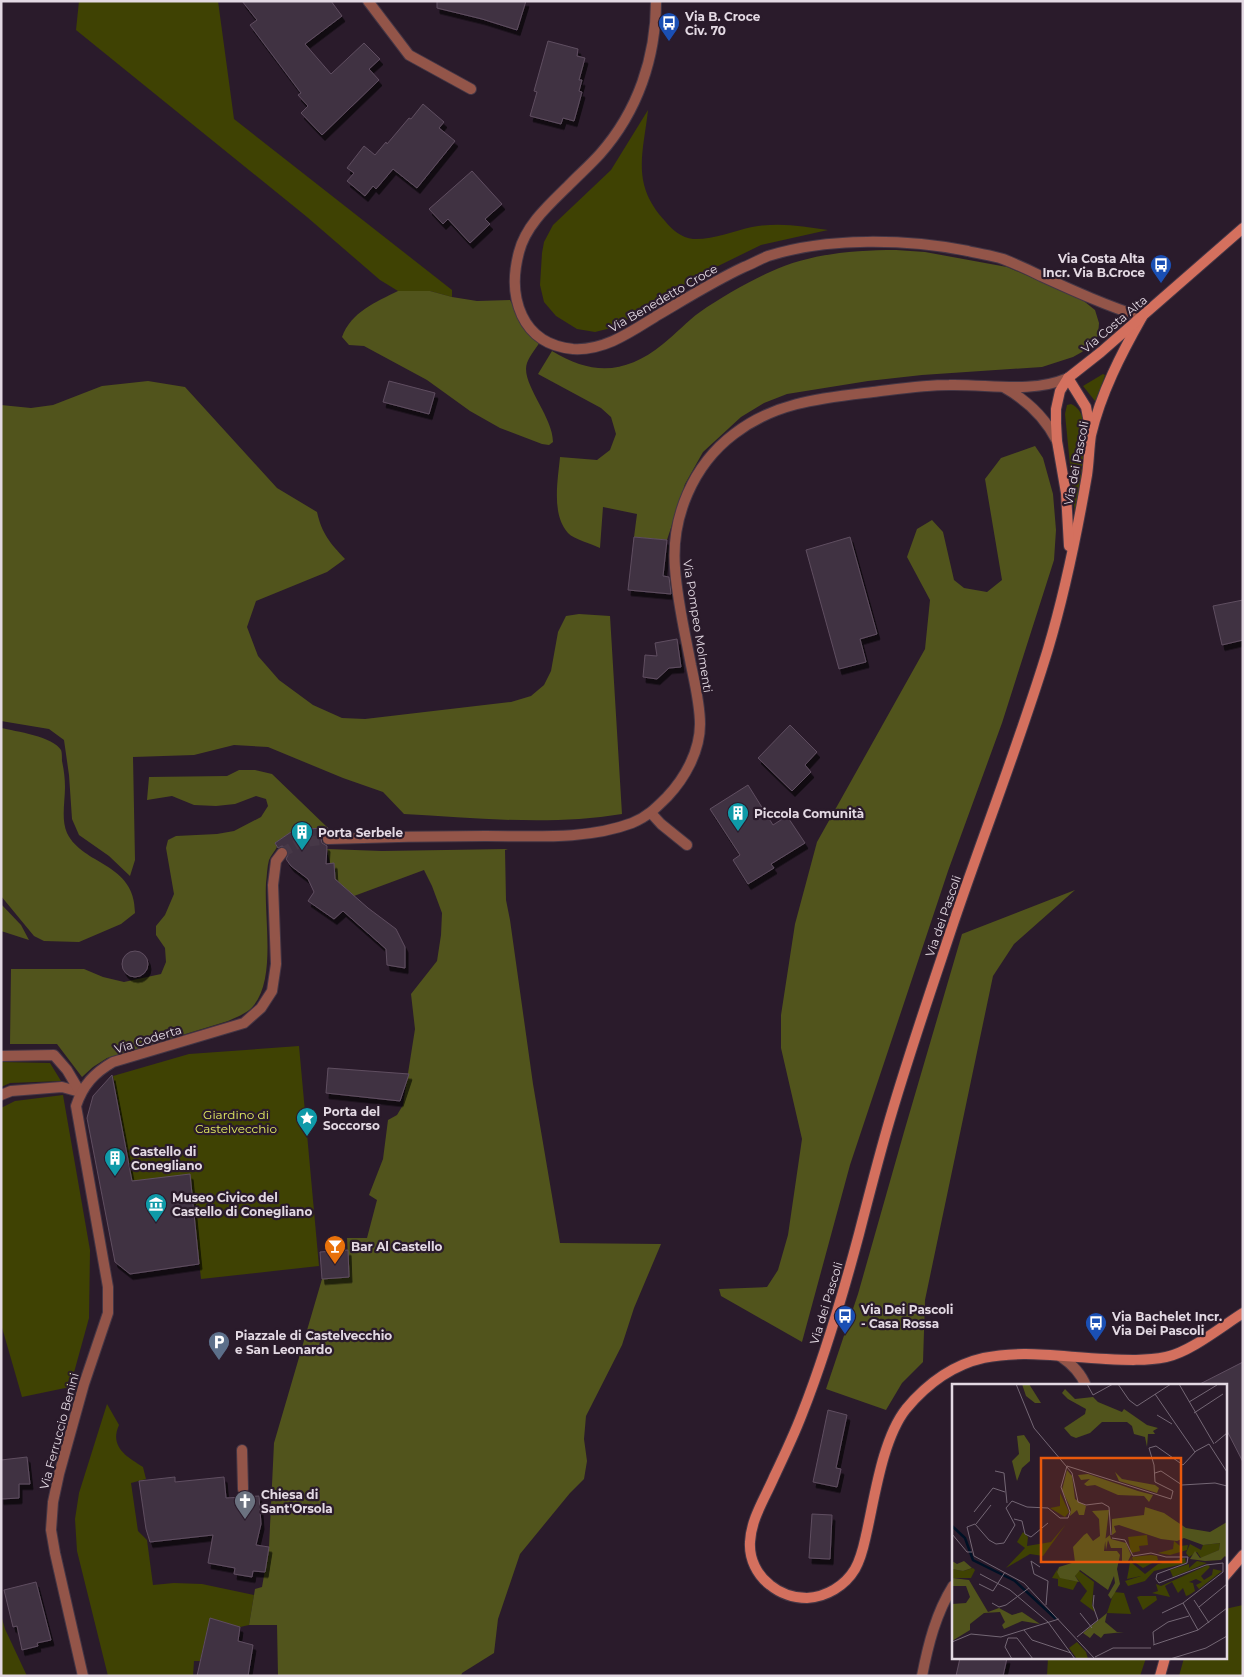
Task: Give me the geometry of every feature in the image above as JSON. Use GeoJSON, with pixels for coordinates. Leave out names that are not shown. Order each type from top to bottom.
{"type":"FeatureCollection","features":[{"type":"Feature","properties":{"kind":"street"},"geometry":{"type":"LineString","coordinates":[[368,1],[409,55],[471,90]]}},
{"type":"Feature","properties":{"kind":"street","name":"Via Benedetto Croce"},"geometry":{"type":"LineString","coordinates":[[656,1],[656,16],[650,57],[644,82],[632,107],[601,153],[543,211],[524,236],[519,250],[515,270],[518,309],[528,327],[539,338],[555,346],[574,349],[594,348],[618,339],[718,280],[767,256],[813,246],[858,242],[937,245],[1002,258],[1116,309],[1142,317]]}},
{"type":"Feature","properties":{"kind":"street","name":"Via Costa Alta"},"geometry":{"type":"LineString","coordinates":[[1068,378],[1142,317],[1243,228]]}},
{"type":"Feature","properties":{"kind":"street","name":"Via dei Pascoli"},"geometry":{"type":"LineString","coordinates":[[1142,317],[1117,361],[1091,435],[1087,474],[1070,562],[1049,646],[1021,732],[955,919],[888,1126],[855,1248],[822,1358],[800,1418],[753,1523],[750,1549],[757,1571],[767,1583],[788,1595],[799,1598],[813,1598],[829,1593],[852,1574],[861,1557],[881,1466],[894,1429],[904,1411],[940,1377],[959,1366],[976,1359],[998,1354],[1015,1353],[1142,1360],[1175,1355],[1243,1313]]}},
{"type":"Feature","properties":{"kind":"street"},"geometry":{"type":"LineString","coordinates":[[1068,378],[1086,407],[1091,435]]}},
{"type":"Feature","properties":{"kind":"street","name":"Via dei Pascoli"},"geometry":{"type":"LineString","coordinates":[[1068,378],[1060,391],[1056,409],[1057,441],[1066,492],[1070,562]]}},
{"type":"Feature","properties":{"kind":"street","name":"Via Pompeo Molmenti"},"geometry":{"type":"LineString","coordinates":[[328,839],[537,836],[586,833],[607,830],[634,822],[651,813],[686,773],[699,738],[700,723],[674,568],[678,520],[686,496],[705,463],[732,435],[748,423],[762,415],[800,403],[923,386],[1032,387],[1054,384],[1068,378]]}},
{"type":"Feature","properties":{"kind":"street","name":"Via dei Pascoli"},"geometry":{"type":"LineString","coordinates":[[1004,388],[1019,396],[1035,409],[1051,429],[1057,441]]}},
{"type":"Feature","properties":{"kind":"street"},"geometry":{"type":"LineString","coordinates":[[651,813],[661,824],[687,845]]}},
{"type":"Feature","properties":{"kind":"street","name":"Via Coderta"},"geometry":{"type":"LineString","coordinates":[[80,1092],[90,1078],[113,1062],[244,1023],[261,1008],[272,991],[276,964],[273,885],[276,861],[282,853]]}},
{"type":"Feature","properties":{"kind":"street"},"geometry":{"type":"LineString","coordinates":[[1,1056],[54,1055],[67,1070],[80,1092]]}},
{"type":"Feature","properties":{"kind":"street"},"geometry":{"type":"LineString","coordinates":[[1,1096],[11,1090],[62,1087],[80,1092]]}},
{"type":"Feature","properties":{"kind":"street","name":"Via Ferruccio Benini"},"geometry":{"type":"LineString","coordinates":[[80,1092],[76,1106],[108,1287],[108,1313],[84,1384],[58,1474],[51,1530],[54,1553],[83,1676]]}},
{"type":"Feature","properties":{"kind":"street"},"geometry":{"type":"LineString","coordinates":[[1060,1356],[1072,1364],[1079,1372],[1085,1384]]}},
{"type":"Feature","properties":{"kind":"street"},"geometry":{"type":"LineString","coordinates":[[242,1450],[243,1489]]}},
{"type":"Feature","properties":{"kind":"street"},"geometry":{"type":"LineString","coordinates":[[1226,1575],[1243,1555]]}},
{"type":"Feature","properties":{"kind":"street"},"geometry":{"type":"LineString","coordinates":[[922,1676],[936,1623],[952,1588]]}},
{"type":"Feature","properties":{"kind":"street"},"geometry":{"type":"LineString","coordinates":[[1160,1676],[1164,1660]]}},
{"type":"Feature","properties":{"kind":"green space"},"geometry":{"type":"Polygon","coordinates":[[[79,1],[218,1],[234,119],[452,290],[452,297],[430,291],[398,291],[380,280],[307,217],[76,30],[79,1]]]}},
{"type":"Feature","properties":{"kind":"green space"},"geometry":{"type":"Polygon","coordinates":[[[648,110],[642,155],[643,181],[654,207],[667,224],[677,233],[685,237],[700,239],[752,227],[771,225],[800,226],[828,230],[761,245],[710,270],[615,327],[595,332],[577,329],[556,316],[544,302],[540,285],[544,242],[553,225],[611,170],[648,110]]]}},
{"type":"Feature","properties":{"kind":"green space"},"geometry":{"type":"Polygon","coordinates":[[[896,250],[925,252],[1007,267],[1080,298],[1095,310],[1099,323],[1098,336],[1082,352],[1073,357],[1042,367],[922,375],[868,381],[787,394],[764,403],[741,417],[703,452],[685,484],[667,540],[634,537],[637,514],[603,507],[600,548],[568,533],[559,516],[557,507],[560,457],[597,460],[610,450],[616,434],[611,417],[601,408],[538,374],[552,351],[581,365],[595,368],[622,366],[649,354],[708,307],[743,285],[770,272],[800,261],[831,254],[896,250]]]}},
{"type":"Feature","properties":{"kind":"green space"},"geometry":{"type":"Polygon","coordinates":[[[398,291],[430,291],[477,301],[510,300],[517,313],[542,339],[528,360],[526,371],[532,390],[552,432],[553,442],[549,445],[542,444],[500,428],[470,411],[427,380],[364,346],[349,345],[342,337],[351,321],[365,309],[398,291]]]}},
{"type":"Feature","properties":{"kind":"green space"},"geometry":{"type":"Polygon","coordinates":[[[1103,374],[1105,375],[1098,399],[1095,401],[1083,386],[1103,374]]]}},
{"type":"Feature","properties":{"kind":"green space"},"geometry":{"type":"Polygon","coordinates":[[[148,381],[185,387],[277,488],[317,512],[327,538],[345,559],[327,572],[256,601],[247,627],[258,656],[279,680],[313,705],[342,718],[365,719],[511,702],[531,696],[544,685],[551,671],[558,632],[566,616],[579,614],[610,616],[622,814],[568,820],[540,820],[404,814],[383,792],[343,778],[268,747],[234,745],[194,755],[133,757],[135,860],[130,876],[109,856],[79,835],[72,819],[64,740],[49,729],[1,721],[1,405],[31,408],[53,405],[102,386],[148,381]]]}},
{"type":"Feature","properties":{"kind":"green space"},"geometry":{"type":"Polygon","coordinates":[[[1071,404],[1080,411],[1086,439],[1083,473],[1075,515],[1065,414],[1067,405],[1071,404]]]}},
{"type":"Feature","properties":{"kind":"green space"},"geometry":{"type":"Polygon","coordinates":[[[1035,446],[1043,458],[1053,494],[1056,530],[1054,560],[1002,723],[948,871],[850,1165],[802,1342],[721,1296],[719,1289],[767,1287],[778,1270],[788,1235],[802,1139],[781,1048],[781,1015],[795,924],[817,842],[925,649],[930,600],[907,557],[917,529],[932,520],[943,532],[954,580],[964,588],[987,592],[1002,580],[985,479],[1001,458],[1035,446]]]}},
{"type":"Feature","properties":{"kind":"green space"},"geometry":{"type":"Polygon","coordinates":[[[1,728],[43,738],[57,745],[61,750],[65,784],[65,828],[75,844],[118,874],[127,884],[133,896],[135,913],[121,924],[79,942],[44,941],[34,936],[1,896],[1,728]]]}},
{"type":"Feature","properties":{"kind":"green space"},"geometry":{"type":"Polygon","coordinates":[[[239,770],[255,770],[272,774],[328,828],[300,830],[289,834],[275,843],[277,847],[269,860],[267,869],[268,947],[265,979],[261,993],[252,1008],[246,1013],[228,1021],[107,1058],[82,1077],[57,1044],[10,1044],[11,969],[84,969],[103,977],[124,982],[161,974],[166,962],[165,948],[156,935],[156,926],[165,915],[174,894],[166,848],[168,840],[176,836],[217,834],[234,831],[261,817],[268,806],[266,799],[256,796],[235,804],[216,806],[194,805],[172,796],[147,800],[149,777],[227,776],[239,770]]]}},
{"type":"Feature","properties":{"kind":"green space"},"geometry":{"type":"Polygon","coordinates":[[[327,849],[382,851],[508,849],[505,850],[506,900],[533,1084],[560,1243],[661,1244],[634,1308],[622,1345],[586,1416],[584,1439],[587,1461],[584,1479],[570,1493],[520,1554],[498,1619],[494,1653],[462,1673],[461,1676],[278,1676],[277,1625],[249,1625],[255,1589],[262,1587],[269,1547],[274,1443],[322,1279],[349,1277],[347,1238],[367,1238],[377,1200],[369,1195],[383,1159],[388,1120],[397,1115],[403,1105],[415,1029],[411,994],[437,961],[441,935],[442,913],[424,870],[354,896],[335,879],[334,864],[330,864],[327,849]]]}},
{"type":"Feature","properties":{"kind":"green space"},"geometry":{"type":"Polygon","coordinates":[[[1075,890],[1014,944],[993,976],[925,1300],[923,1362],[902,1383],[886,1410],[826,1389],[858,1294],[962,934],[1075,890]]]}},
{"type":"Feature","properties":{"kind":"green space"},"geometry":{"type":"Polygon","coordinates":[[[1,904],[21,925],[29,940],[1,931],[1,904]]]}},
{"type":"Feature","properties":{"kind":"green space","name":"Giardino di Castelvecchio"},"geometry":{"type":"Polygon","coordinates":[[[299,1046],[319,1266],[201,1279],[190,1175],[132,1181],[113,1076],[189,1054],[299,1046]]]}},
{"type":"Feature","properties":{"kind":"green space"},"geometry":{"type":"Polygon","coordinates":[[[1,1062],[50,1063],[61,1081],[10,1083],[1,1087],[1,1062]]]}},
{"type":"Feature","properties":{"kind":"green space"},"geometry":{"type":"Polygon","coordinates":[[[63,1095],[90,1250],[89,1318],[70,1387],[22,1397],[1,1324],[1,1108],[15,1101],[63,1095]]]}},
{"type":"Feature","properties":{"kind":"green space"},"geometry":{"type":"Polygon","coordinates":[[[107,1404],[119,1425],[116,1439],[118,1445],[126,1455],[143,1467],[146,1479],[131,1483],[138,1531],[147,1540],[153,1585],[174,1583],[202,1584],[254,1595],[249,1625],[240,1627],[210,1618],[200,1661],[194,1661],[193,1676],[108,1676],[77,1551],[75,1519],[79,1493],[107,1404]]]}},
{"type":"Feature","properties":{"kind":"green space"},"geometry":{"type":"Polygon","coordinates":[[[1243,1605],[1243,1676],[1179,1676],[1183,1660],[1226,1660],[1226,1609],[1243,1605]]]}},
{"type":"Feature","properties":{"kind":"green space"},"geometry":{"type":"Polygon","coordinates":[[[1,1615],[5,1629],[27,1676],[1,1676],[1,1615]]]}},
{"type":"Feature","properties":{"kind":"green space"},"geometry":{"type":"Polygon","coordinates":[[[1048,1660],[1145,1660],[1140,1676],[1047,1676],[1048,1660]]]}},
{"type":"Feature","properties":{"kind":"building"},"geometry":{"type":"Polygon","coordinates":[[[242,1],[331,1],[342,16],[305,44],[331,74],[364,43],[380,59],[369,69],[379,80],[322,135],[301,113],[308,106],[298,95],[301,93],[250,25],[257,20],[242,1]]]}},
{"type":"Feature","properties":{"kind":"building"},"geometry":{"type":"Polygon","coordinates":[[[437,1],[526,1],[517,30],[437,8],[437,1]]]}},
{"type":"Feature","properties":{"kind":"building"},"geometry":{"type":"Polygon","coordinates":[[[548,41],[578,49],[577,56],[585,58],[579,80],[582,80],[579,91],[582,92],[574,121],[563,118],[561,124],[530,116],[537,92],[534,91],[548,41]]]}},
{"type":"Feature","properties":{"kind":"building"},"geometry":{"type":"Polygon","coordinates":[[[423,104],[444,122],[439,128],[455,141],[417,188],[393,169],[376,189],[373,186],[365,196],[347,181],[354,173],[347,168],[364,146],[375,155],[409,118],[411,119],[423,104]]]}},
{"type":"Feature","properties":{"kind":"building"},"geometry":{"type":"Polygon","coordinates":[[[472,171],[502,204],[485,219],[490,224],[470,243],[448,219],[443,224],[429,209],[472,171]]]}},
{"type":"Feature","properties":{"kind":"building"},"geometry":{"type":"Polygon","coordinates":[[[389,381],[435,393],[429,414],[383,402],[389,381]]]}},
{"type":"Feature","properties":{"kind":"building"},"geometry":{"type":"Polygon","coordinates":[[[634,537],[667,540],[663,576],[669,577],[671,594],[628,590],[634,537]]]}},
{"type":"Feature","properties":{"kind":"building"},"geometry":{"type":"Polygon","coordinates":[[[850,537],[877,634],[860,639],[866,662],[839,669],[806,550],[850,537]]]}},
{"type":"Feature","properties":{"kind":"building"},"geometry":{"type":"Polygon","coordinates":[[[1243,600],[1243,640],[1222,645],[1213,606],[1243,600]]]}},
{"type":"Feature","properties":{"kind":"building"},"geometry":{"type":"Polygon","coordinates":[[[677,639],[681,667],[669,668],[657,679],[643,677],[645,655],[657,656],[655,643],[677,639]]]}},
{"type":"Feature","properties":{"kind":"building"},"geometry":{"type":"Polygon","coordinates":[[[790,725],[817,752],[805,765],[811,772],[792,791],[758,758],[790,725]]]}},
{"type":"Feature","properties":{"kind":"building"},"geometry":{"type":"Polygon","coordinates":[[[748,785],[773,825],[787,816],[805,843],[771,864],[774,868],[748,884],[733,860],[740,855],[710,809],[748,785]]]}},
{"type":"Feature","properties":{"kind":"building"},"geometry":{"type":"Polygon","coordinates":[[[328,828],[328,832],[324,833],[321,839],[322,843],[327,846],[326,864],[334,863],[335,879],[368,908],[396,929],[405,947],[405,968],[387,965],[386,949],[343,911],[334,919],[308,901],[314,892],[308,879],[291,866],[286,859],[289,853],[286,848],[282,846],[278,848],[275,843],[291,832],[304,829],[328,828]]]}},
{"type":"Feature","properties":{"kind":"building"},"geometry":{"type":"Polygon","coordinates":[[[135,951],[144,955],[148,964],[144,973],[135,977],[126,973],[122,964],[126,955],[135,951]]]}},
{"type":"Feature","properties":{"kind":"building"},"geometry":{"type":"Polygon","coordinates":[[[328,1068],[409,1074],[400,1101],[326,1093],[328,1068]]]}},
{"type":"Feature","properties":{"kind":"building","name":"Castello di Conegliano"},"geometry":{"type":"Polygon","coordinates":[[[112,1075],[132,1181],[190,1174],[199,1264],[130,1274],[115,1262],[87,1118],[93,1096],[112,1075]]]}},
{"type":"Feature","properties":{"kind":"building","name":"Bar Al Castello"},"geometry":{"type":"Polygon","coordinates":[[[348,1250],[349,1277],[322,1279],[320,1252],[348,1250]]]}},
{"type":"Feature","properties":{"kind":"building"},"geometry":{"type":"Polygon","coordinates":[[[1243,1362],[1243,1462],[1226,1429],[1226,1384],[1200,1384],[1243,1362]]]}},
{"type":"Feature","properties":{"kind":"building"},"geometry":{"type":"Polygon","coordinates":[[[828,1410],[847,1415],[836,1468],[841,1469],[837,1487],[813,1482],[828,1410]]]}},
{"type":"Feature","properties":{"kind":"building"},"geometry":{"type":"Polygon","coordinates":[[[27,1457],[30,1484],[19,1484],[19,1498],[1,1499],[1,1460],[27,1457]]]}},
{"type":"Feature","properties":{"kind":"building"},"geometry":{"type":"Polygon","coordinates":[[[175,1477],[175,1482],[224,1477],[226,1498],[259,1496],[261,1524],[256,1545],[269,1547],[265,1572],[253,1571],[252,1577],[234,1574],[235,1568],[208,1563],[213,1535],[150,1542],[146,1529],[139,1481],[175,1477]]]}},
{"type":"Feature","properties":{"kind":"building"},"geometry":{"type":"Polygon","coordinates":[[[812,1514],[832,1515],[830,1559],[809,1558],[812,1514]]]}},
{"type":"Feature","properties":{"kind":"building"},"geometry":{"type":"Polygon","coordinates":[[[36,1582],[51,1640],[37,1643],[38,1646],[22,1650],[17,1626],[13,1627],[4,1590],[36,1582]]]}},
{"type":"Feature","properties":{"kind":"building"},"geometry":{"type":"Polygon","coordinates":[[[210,1618],[240,1627],[238,1641],[253,1645],[248,1676],[197,1676],[210,1618]]]}},
{"type":"Feature","properties":{"kind":"building"},"geometry":{"type":"Polygon","coordinates":[[[960,1660],[1007,1660],[1003,1676],[956,1676],[960,1660]]]}},
{"type":"Feature","properties":{"kind":"tunnel"},"geometry":{"type":"LineString","coordinates":[[282,853],[299,843],[328,839]]}},
{"type":"Feature","properties":{"kind":"place","name":"Via B. Croce Civ. 70"},"geometry":{"type":"Point","coordinates":[669,42]}},
{"type":"Feature","properties":{"kind":"place","name":"Via Costa Alta Incr. Via B.Croce"},"geometry":{"type":"Point","coordinates":[1161,284]}},
{"type":"Feature","properties":{"kind":"place","name":"Piccola Comunità"},"geometry":{"type":"Point","coordinates":[738,832]}},
{"type":"Feature","properties":{"kind":"place","name":"Porta Serbele"},"geometry":{"type":"Point","coordinates":[302,851]}},
{"type":"Feature","properties":{"kind":"place","name":"Porta del Soccorso"},"geometry":{"type":"Point","coordinates":[307,1137]}},
{"type":"Feature","properties":{"kind":"place","name":"Castello di Conegliano"},"geometry":{"type":"Point","coordinates":[115,1177]}},
{"type":"Feature","properties":{"kind":"place","name":"Museo Civico del Castello di Conegliano"},"geometry":{"type":"Point","coordinates":[156,1223]}},
{"type":"Feature","properties":{"kind":"place","name":"Bar Al Castello"},"geometry":{"type":"Point","coordinates":[335,1265]}},
{"type":"Feature","properties":{"kind":"place","name":"Via Dei Pascoli - Casa Rossa"},"geometry":{"type":"Point","coordinates":[845,1335]}},
{"type":"Feature","properties":{"kind":"place","name":"Via Bachelet Incr. Via Dei Pascoli"},"geometry":{"type":"Point","coordinates":[1096,1342]}},
{"type":"Feature","properties":{"kind":"place","name":"Piazzale di Castelvecchio e San Leonardo"},"geometry":{"type":"Point","coordinates":[219,1361]}},
{"type":"Feature","properties":{"kind":"place","name":"Chiesa di Sant'Orsola"},"geometry":{"type":"Point","coordinates":[245,1520]}}]}
